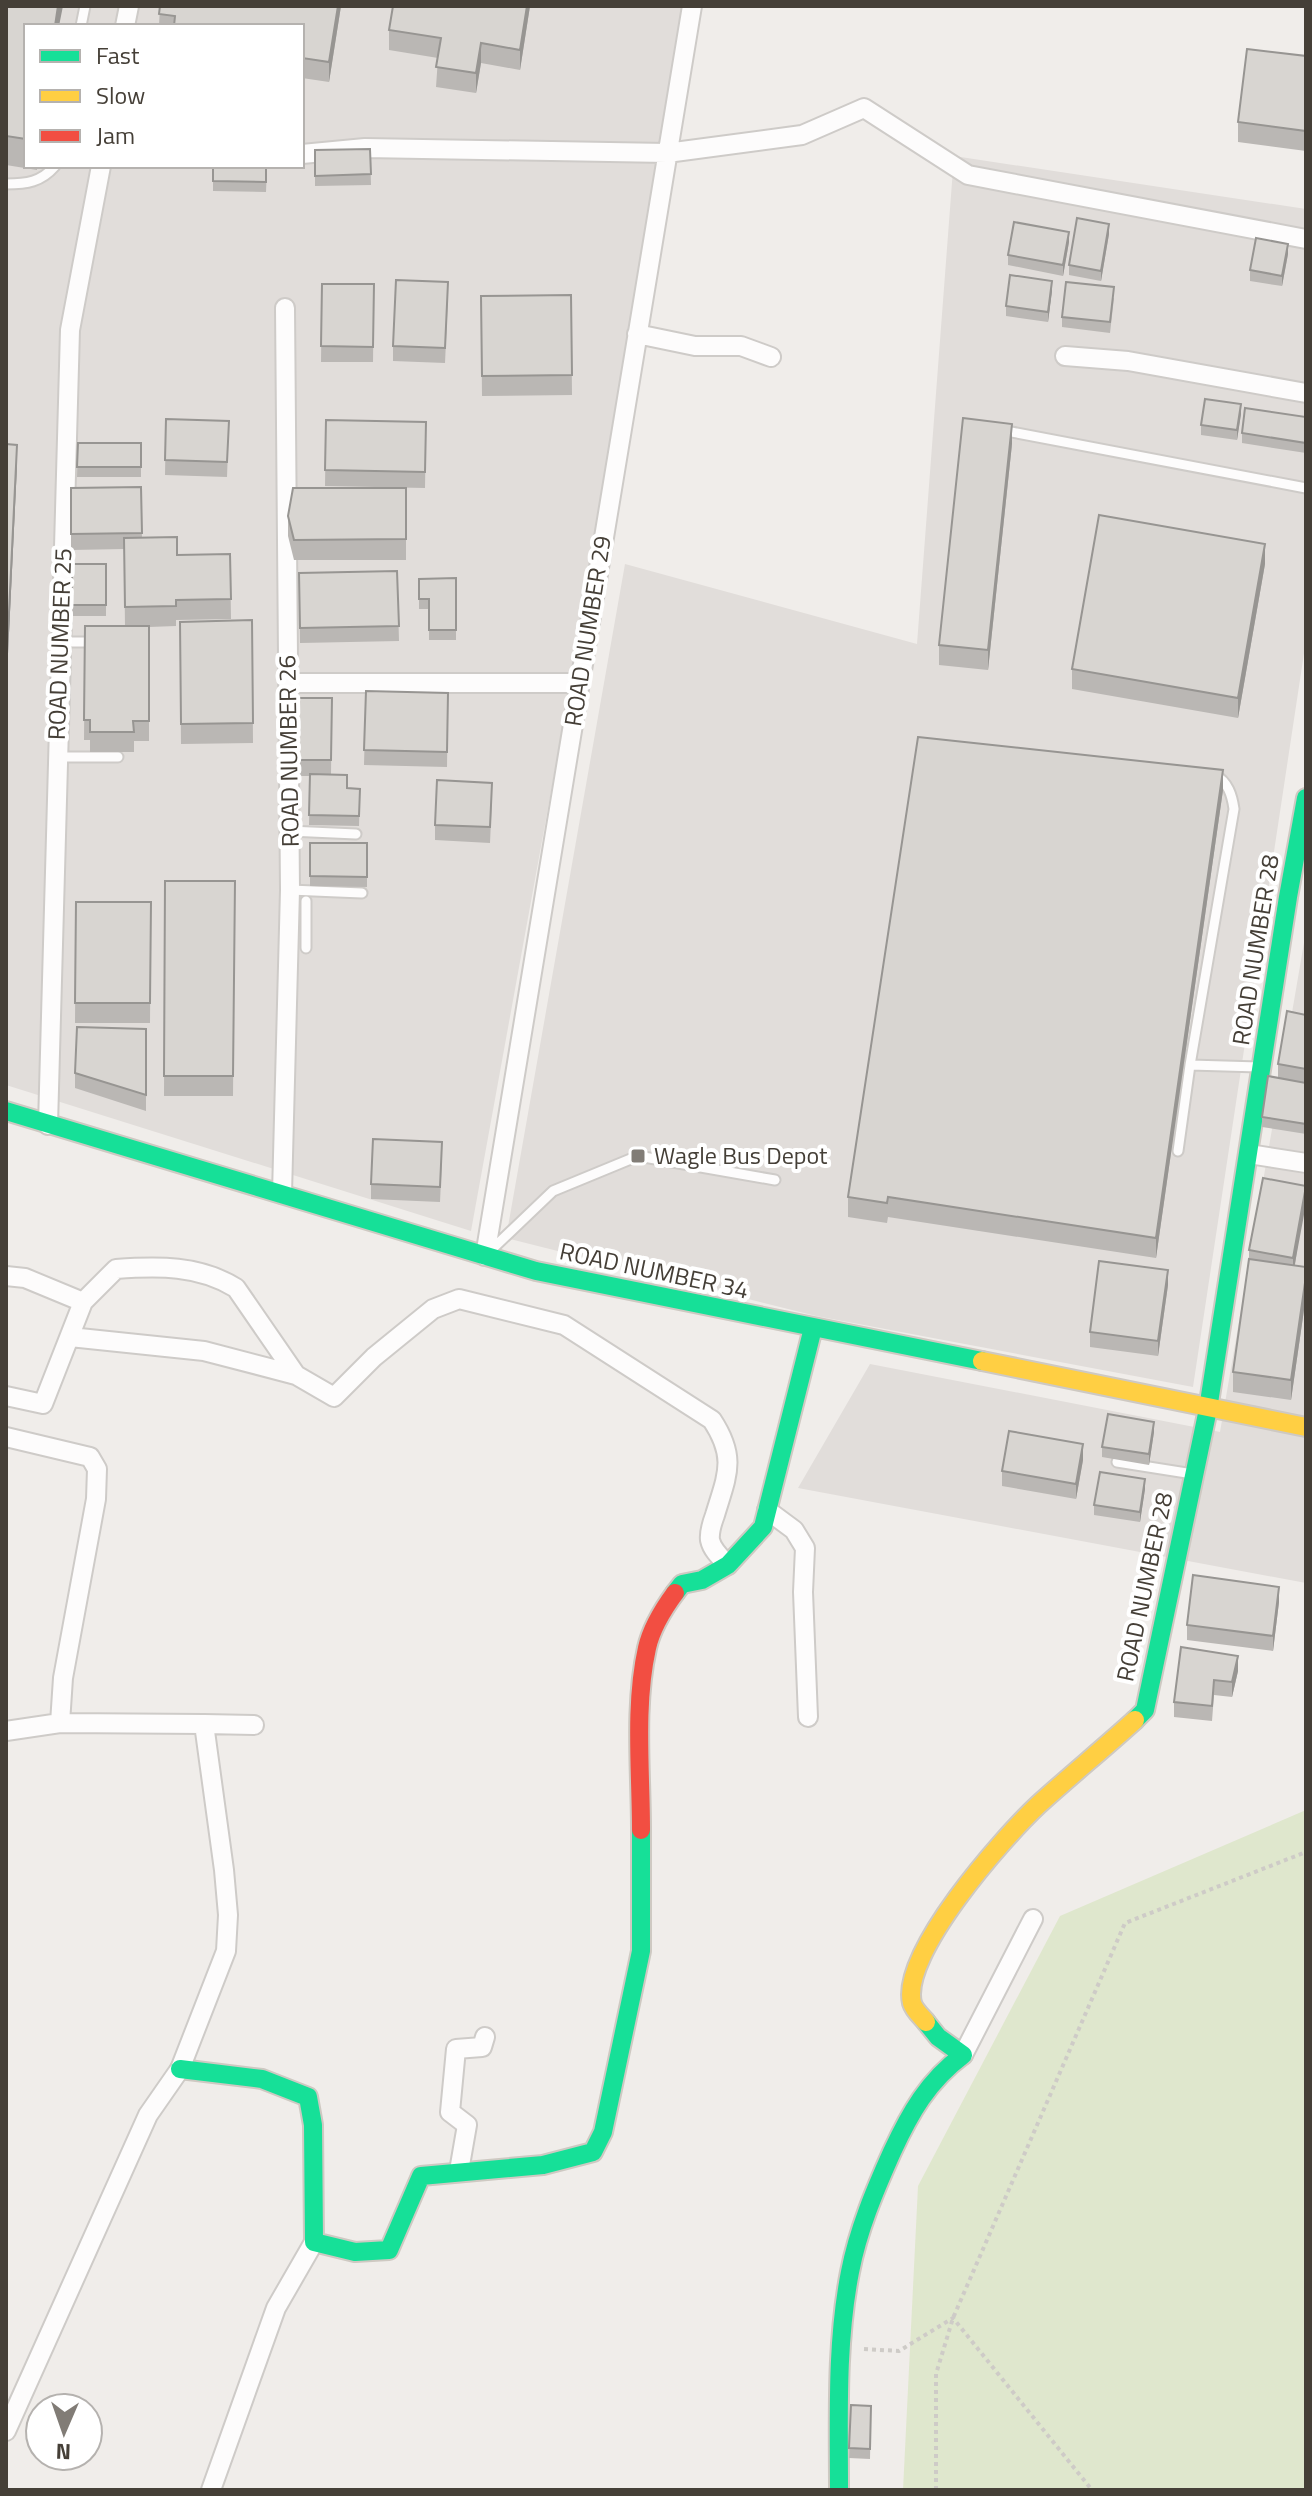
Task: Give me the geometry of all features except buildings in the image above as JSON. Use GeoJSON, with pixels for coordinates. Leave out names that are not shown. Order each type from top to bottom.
{"type":"FeatureCollection","features":[{"type":"Feature","properties":{"kind":"street","name":"ROAD NUMBER 29"},"geometry":{"type":"LineString","coordinates":[[485,1256],[692,6]]}},
{"type":"Feature","properties":{"kind":"street"},"geometry":{"type":"LineString","coordinates":[[304,154],[365,148],[667,153],[802,135],[864,108],[968,175],[1306,239]]}},
{"type":"Feature","properties":{"kind":"street","name":"ROAD NUMBER 25"},"geometry":{"type":"LineString","coordinates":[[48,1125],[70,330],[101,168]]}},
{"type":"Feature","properties":{"kind":"street","name":"ROAD NUMBER 26"},"geometry":{"type":"LineString","coordinates":[[282,1194],[298,927],[290,890],[285,308]]}},
{"type":"Feature","properties":{"kind":"street"},"geometry":{"type":"LineString","coordinates":[[637,334],[695,346],[741,346],[771,357]]}},
{"type":"Feature","properties":{"kind":"street"},"geometry":{"type":"LineString","coordinates":[[1065,356],[1128,361],[1306,393]]}},
{"type":"Feature","properties":{"kind":"street"},"geometry":{"type":"LineString","coordinates":[[288,683],[580,683]]}},
{"type":"Feature","properties":{"kind":"street","name":"ROAD NUMBER 28"},"geometry":{"type":"LineString","coordinates":[[963,2055],[938,2037],[912,2005],[911,1986],[917,1963],[959,1894],[1036,1807],[1145,1710],[1208,1409],[1262,1067],[1297,899],[1306,798]]}},
{"type":"Feature","properties":{"kind":"street","name":"ROAD NUMBER 34"},"geometry":{"type":"LineString","coordinates":[[6,1111],[536,1271],[1306,1427]]}},
{"type":"Feature","properties":{"kind":"street"},"geometry":{"type":"LineString","coordinates":[[1249,1154],[1306,1163]]}},
{"type":"Feature","properties":{"kind":"street"},"geometry":{"type":"LineString","coordinates":[[6,1396],[43,1404],[83,1302],[116,1269],[156,1266],[192,1270],[221,1279],[236,1288],[296,1375]]}},
{"type":"Feature","properties":{"kind":"street"},"geometry":{"type":"LineString","coordinates":[[6,1276],[25,1278],[83,1302]]}},
{"type":"Feature","properties":{"kind":"street"},"geometry":{"type":"LineString","coordinates":[[70,1337],[204,1351],[296,1375],[334,1397],[374,1357],[433,1309],[459,1299],[564,1325],[712,1420],[724,1438],[730,1457],[709,1537],[713,1548],[728,1565]]}},
{"type":"Feature","properties":{"kind":"street"},"geometry":{"type":"LineString","coordinates":[[314,2242],[355,2252],[389,2250],[421,2176],[459,2171],[488,2172],[576,2158],[593,2152],[603,2132],[641,1951],[641,1700],[647,1646],[667,1604],[682,1584],[702,1580],[728,1565],[763,1527],[813,1328]]}},
{"type":"Feature","properties":{"kind":"street"},"geometry":{"type":"LineString","coordinates":[[6,1437],[90,1457],[97,1469],[96,1499],[63,1678],[60,1723]]}},
{"type":"Feature","properties":{"kind":"street"},"geometry":{"type":"LineString","coordinates":[[767,1510],[794,1530],[805,1548],[803,1592],[808,1717]]}},
{"type":"Feature","properties":{"kind":"street"},"geometry":{"type":"LineString","coordinates":[[6,1731],[60,1723],[254,1725]]}},
{"type":"Feature","properties":{"kind":"street"},"geometry":{"type":"LineString","coordinates":[[6,2431],[148,2115],[180,2069],[226,1951],[228,1915],[224,1870],[204,1724]]}},
{"type":"Feature","properties":{"kind":"street"},"geometry":{"type":"LineString","coordinates":[[839,2490],[842,2348],[847,2287],[866,2215],[914,2105],[939,2071],[963,2055],[1033,1919]]}},
{"type":"Feature","properties":{"kind":"street"},"geometry":{"type":"LineString","coordinates":[[459,2171],[467,2125],[450,2112],[456,2049],[482,2047],[485,2037]]}},
{"type":"Feature","properties":{"kind":"street"},"geometry":{"type":"LineString","coordinates":[[180,2069],[264,2077],[308,2097],[313,2125],[314,2242],[276,2308],[211,2490]]}},
{"type":"Feature","properties":{"kind":"lane"},"geometry":{"type":"LineString","coordinates":[[6,184],[43,179],[53,168]]}},
{"type":"Feature","properties":{"kind":"lane"},"geometry":{"type":"LineString","coordinates":[[989,428],[1306,488]]}},
{"type":"Feature","properties":{"kind":"lane"},"geometry":{"type":"LineString","coordinates":[[61,642],[111,642]]}},
{"type":"Feature","properties":{"kind":"lane"},"geometry":{"type":"LineString","coordinates":[[57,757],[118,757]]}},
{"type":"Feature","properties":{"kind":"lane"},"geometry":{"type":"LineString","coordinates":[[1178,1151],[1234,809],[1233,797],[1225,783],[1207,773]]}},
{"type":"Feature","properties":{"kind":"lane"},"geometry":{"type":"LineString","coordinates":[[289,831],[356,834]]}},
{"type":"Feature","properties":{"kind":"lane"},"geometry":{"type":"LineString","coordinates":[[290,890],[362,893]]}},
{"type":"Feature","properties":{"kind":"lane"},"geometry":{"type":"LineString","coordinates":[[306,901],[298,927],[306,948]]}},
{"type":"Feature","properties":{"kind":"lane"},"geometry":{"type":"LineString","coordinates":[[1190,1065],[1262,1067]]}},
{"type":"Feature","properties":{"kind":"lane"},"geometry":{"type":"LineString","coordinates":[[485,1256],[553,1191],[638,1156],[775,1180]]}},
{"type":"Feature","properties":{"kind":"lane"},"geometry":{"type":"LineString","coordinates":[[1117,1462],[1193,1474]]}},
{"type":"Feature","properties":{"kind":"path"},"geometry":{"type":"LineString","coordinates":[[936,2490],[936,2374],[953,2318],[1125,1923],[1306,1852]]}},
{"type":"Feature","properties":{"kind":"path"},"geometry":{"type":"LineString","coordinates":[[842,2348],[899,2351],[953,2318]]}},
{"type":"Feature","properties":{"kind":"path"},"geometry":{"type":"LineString","coordinates":[[953,2318],[1092,2490]]}},
{"type":"Feature","properties":{"kind":"shaded area"},"geometry":{"type":"Polygon","coordinates":[[[6,6],[694,6],[471,1231],[6,1085],[6,6]]]}},
{"type":"Feature","properties":{"kind":"shaded area"},"geometry":{"type":"Polygon","coordinates":[[[954,156],[1306,209],[1306,640],[1193,1387],[816,1316],[506,1238],[625,564],[917,644],[954,156]]]}},
{"type":"Feature","properties":{"kind":"shaded area"},"geometry":{"type":"Polygon","coordinates":[[[1306,931],[1306,1583],[798,1488],[870,1364],[1220,1432],[1306,931]]]}},
{"type":"Feature","properties":{"kind":"green space"},"geometry":{"type":"Polygon","coordinates":[[[1306,1810],[1306,2490],[903,2490],[918,2186],[1060,1916],[1306,1810]]]}},
{"type":"Feature","properties":{"kind":"traffic: fast"},"geometry":{"type":"LineString","coordinates":[[1135,1720],[1145,1710],[1208,1409],[1306,798]]}},
{"type":"Feature","properties":{"kind":"traffic: fast"},"geometry":{"type":"LineString","coordinates":[[6,1111],[536,1271],[982,1361]]}},
{"type":"Feature","properties":{"kind":"traffic: fast"},"geometry":{"type":"LineString","coordinates":[[675,1593],[682,1584],[702,1580],[728,1565],[763,1527],[813,1328]]}},
{"type":"Feature","properties":{"kind":"traffic: fast"},"geometry":{"type":"LineString","coordinates":[[180,2069],[262,2079],[308,2097],[313,2125],[314,2242],[355,2252],[389,2250],[421,2176],[543,2165],[593,2152],[603,2132],[641,1951],[641,1830]]}},
{"type":"Feature","properties":{"kind":"traffic: fast"},"geometry":{"type":"LineString","coordinates":[[839,2490],[842,2326],[858,2241],[879,2181],[913,2111],[930,2087],[963,2055],[938,2037],[926,2022]]}},
{"type":"Feature","properties":{"kind":"traffic: slow"},"geometry":{"type":"LineString","coordinates":[[982,1361],[1306,1427]]}},
{"type":"Feature","properties":{"kind":"traffic: slow"},"geometry":{"type":"LineString","coordinates":[[926,2022],[912,2003],[913,1982],[922,1956],[957,1898],[1022,1821],[1135,1720]]}},
{"type":"Feature","properties":{"kind":"traffic: jam"},"geometry":{"type":"LineString","coordinates":[[641,1830],[639,1716],[643,1670],[652,1634],[675,1593]]}},
{"type":"Feature","properties":{"kind":"place","name":"Wagle Bus Depot"},"geometry":{"type":"Point","coordinates":[638,1156]}}]}
